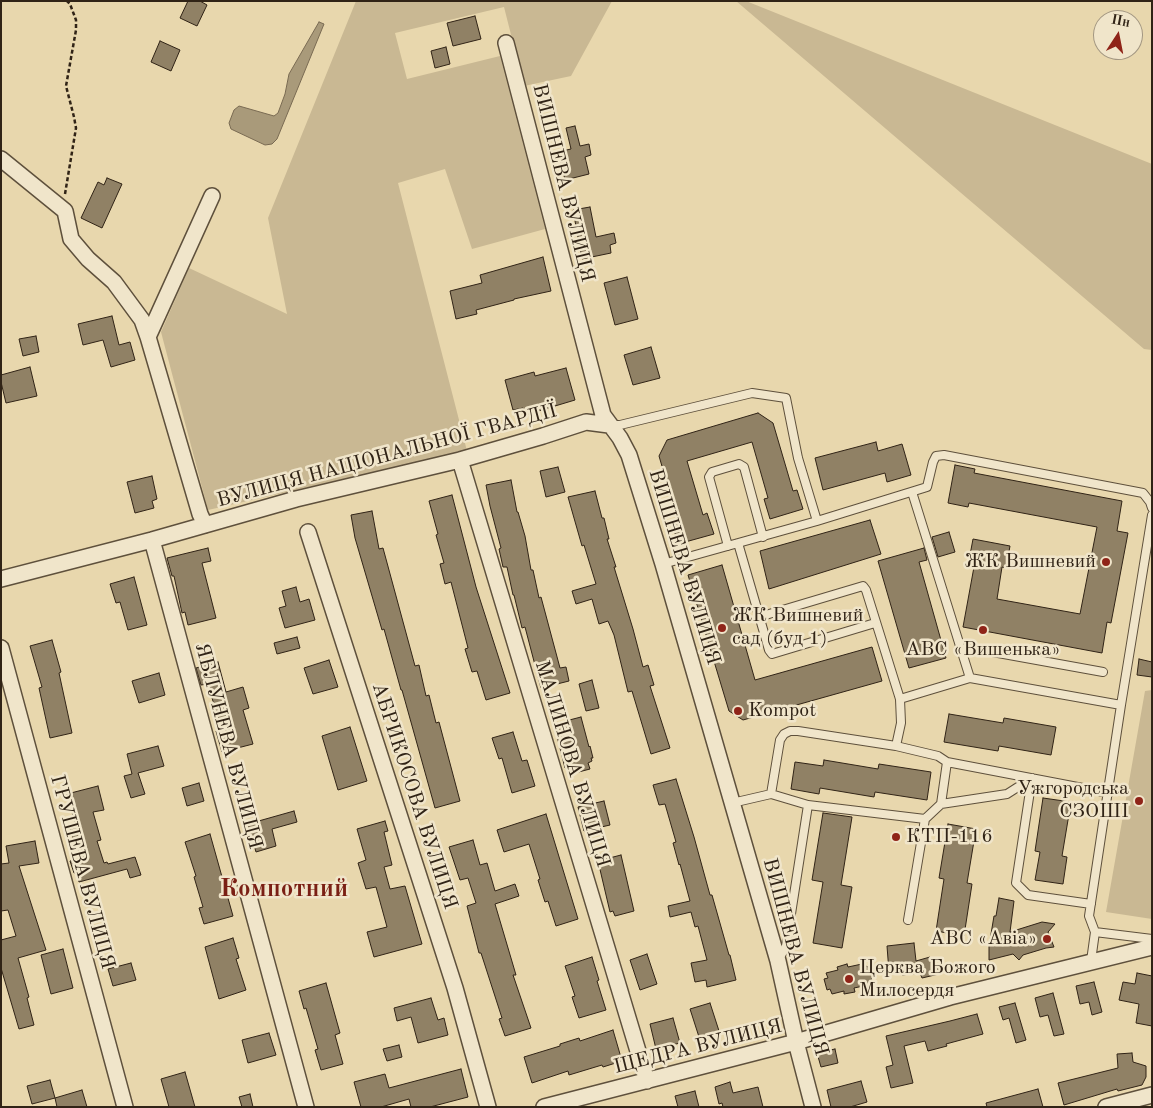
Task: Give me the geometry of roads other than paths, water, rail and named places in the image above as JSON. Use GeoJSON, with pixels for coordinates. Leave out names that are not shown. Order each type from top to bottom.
{"type":"FeatureCollection","features":[{"type":"Feature","properties":{"kind":"street","name":"ВИШНЕВА ВУЛИЦЯ"},"geometry":{"type":"LineString","coordinates":[[506,43],[603,415],[620,438],[629,455],[663,564],[778,961],[813,1107]]}},
{"type":"Feature","properties":{"kind":"street"},"geometry":{"type":"LineString","coordinates":[[1,158],[64,211],[70,239],[88,259],[114,282],[142,320],[200,514],[205,525]]}},
{"type":"Feature","properties":{"kind":"street"},"geometry":{"type":"LineString","coordinates":[[148,337],[212,196]]}},
{"type":"Feature","properties":{"kind":"street","name":"ВУЛИЦЯ НАЦІОНАЛЬНОЇ ГВАРДІЇ"},"geometry":{"type":"LineString","coordinates":[[1,579],[152,540],[296,499],[460,460],[586,422],[609,425]]}},
{"type":"Feature","properties":{"kind":"street","name":"МАЛИНОВА ВУЛИЦЯ"},"geometry":{"type":"LineString","coordinates":[[460,460],[647,1081]]}},
{"type":"Feature","properties":{"kind":"street","name":"АБРИКОСОВА ВУЛИЦЯ"},"geometry":{"type":"LineString","coordinates":[[308,532],[452,978],[488,1107]]}},
{"type":"Feature","properties":{"kind":"street","name":"ЯБЛУНЕВА ВУЛИЦЯ"},"geometry":{"type":"LineString","coordinates":[[152,540],[306,1107]]}},
{"type":"Feature","properties":{"kind":"street","name":"ГРУШЕВА ВУЛИЦЯ"},"geometry":{"type":"LineString","coordinates":[[1,648],[125,1107]]}},
{"type":"Feature","properties":{"kind":"street","name":"ЩЕДРА ВУЛИЦЯ"},"geometry":{"type":"LineString","coordinates":[[544,1107],[796,1042],[950,997],[1152,947]]}},
{"type":"Feature","properties":{"kind":"street"},"geometry":{"type":"LineString","coordinates":[[1106,1107],[1152,1095]]}},
{"type":"Feature","properties":{"kind":"lane","name":"ВУЛИЦЯ НАЦІОНАЛЬНОЇ ГВАРДІЇ"},"geometry":{"type":"LineString","coordinates":[[609,425],[620,425],[752,393],[786,398],[798,458],[817,521]]}},
{"type":"Feature","properties":{"kind":"lane"},"geometry":{"type":"LineString","coordinates":[[663,564],[763,537],[927,487],[936,456],[944,455],[1143,493],[1152,508]]}},
{"type":"Feature","properties":{"kind":"lane"},"geometry":{"type":"LineString","coordinates":[[728,546],[709,478],[712,472],[738,464],[744,467],[763,537]]}},
{"type":"Feature","properties":{"kind":"lane"},"geometry":{"type":"LineString","coordinates":[[912,492],[970,678]]}},
{"type":"Feature","properties":{"kind":"lane"},"geometry":{"type":"LineString","coordinates":[[1091,961],[1095,932],[1089,916],[1152,515]]}},
{"type":"Feature","properties":{"kind":"lane"},"geometry":{"type":"LineString","coordinates":[[738,543],[769,650],[772,654],[875,623]]}},
{"type":"Feature","properties":{"kind":"lane"},"geometry":{"type":"LineString","coordinates":[[759,617],[863,586],[866,590],[900,699],[901,723],[896,746]]}},
{"type":"Feature","properties":{"kind":"lane"},"geometry":{"type":"LineString","coordinates":[[962,651],[976,649],[1103,672]]}},
{"type":"Feature","properties":{"kind":"lane"},"geometry":{"type":"LineString","coordinates":[[900,699],[970,678],[1121,705]]}},
{"type":"Feature","properties":{"kind":"lane"},"geometry":{"type":"LineString","coordinates":[[771,794],[780,740],[784,734],[798,730],[896,746],[938,756],[947,762],[1109,793]]}},
{"type":"Feature","properties":{"kind":"lane"},"geometry":{"type":"LineString","coordinates":[[941,804],[947,762]]}},
{"type":"Feature","properties":{"kind":"lane"},"geometry":{"type":"LineString","coordinates":[[908,920],[925,819],[941,804],[1007,794],[1032,778]]}},
{"type":"Feature","properties":{"kind":"lane"},"geometry":{"type":"LineString","coordinates":[[1032,778],[1016,883],[1028,895],[1091,904]]}},
{"type":"Feature","properties":{"kind":"lane"},"geometry":{"type":"LineString","coordinates":[[732,803],[771,794],[808,805],[925,819]]}},
{"type":"Feature","properties":{"kind":"lane"},"geometry":{"type":"LineString","coordinates":[[778,961],[786,946],[808,805]]}},
{"type":"Feature","properties":{"kind":"lane"},"geometry":{"type":"LineString","coordinates":[[1095,932],[1152,939]]}},
{"type":"Feature","properties":{"kind":"place","name":"ЖК Вишневий"},"geometry":{"type":"Point","coordinates":[1106,562]}},
{"type":"Feature","properties":{"kind":"place","name":"ЖК Вишневий сад (буд 1)"},"geometry":{"type":"Point","coordinates":[722,628]}},
{"type":"Feature","properties":{"kind":"place","name":"ABC «Вишенька»"},"geometry":{"type":"Point","coordinates":[983,630]}},
{"type":"Feature","properties":{"kind":"place","name":"Kompot"},"geometry":{"type":"Point","coordinates":[738,711]}},
{"type":"Feature","properties":{"kind":"place","name":"Ужгородська СЗОШІ"},"geometry":{"type":"Point","coordinates":[1139,801]}},
{"type":"Feature","properties":{"kind":"place","name":"КТП-116"},"geometry":{"type":"Point","coordinates":[896,837]}},
{"type":"Feature","properties":{"kind":"place","name":"ABC «Авіа»"},"geometry":{"type":"Point","coordinates":[1047,939]}},
{"type":"Feature","properties":{"kind":"place","name":"Церква Божого Милосердя"},"geometry":{"type":"Point","coordinates":[849,979]}},
{"type":"Feature","properties":{"kind":"district","name":"Компотний"},"geometry":{"type":"Point","coordinates":[284,889]}}]}
